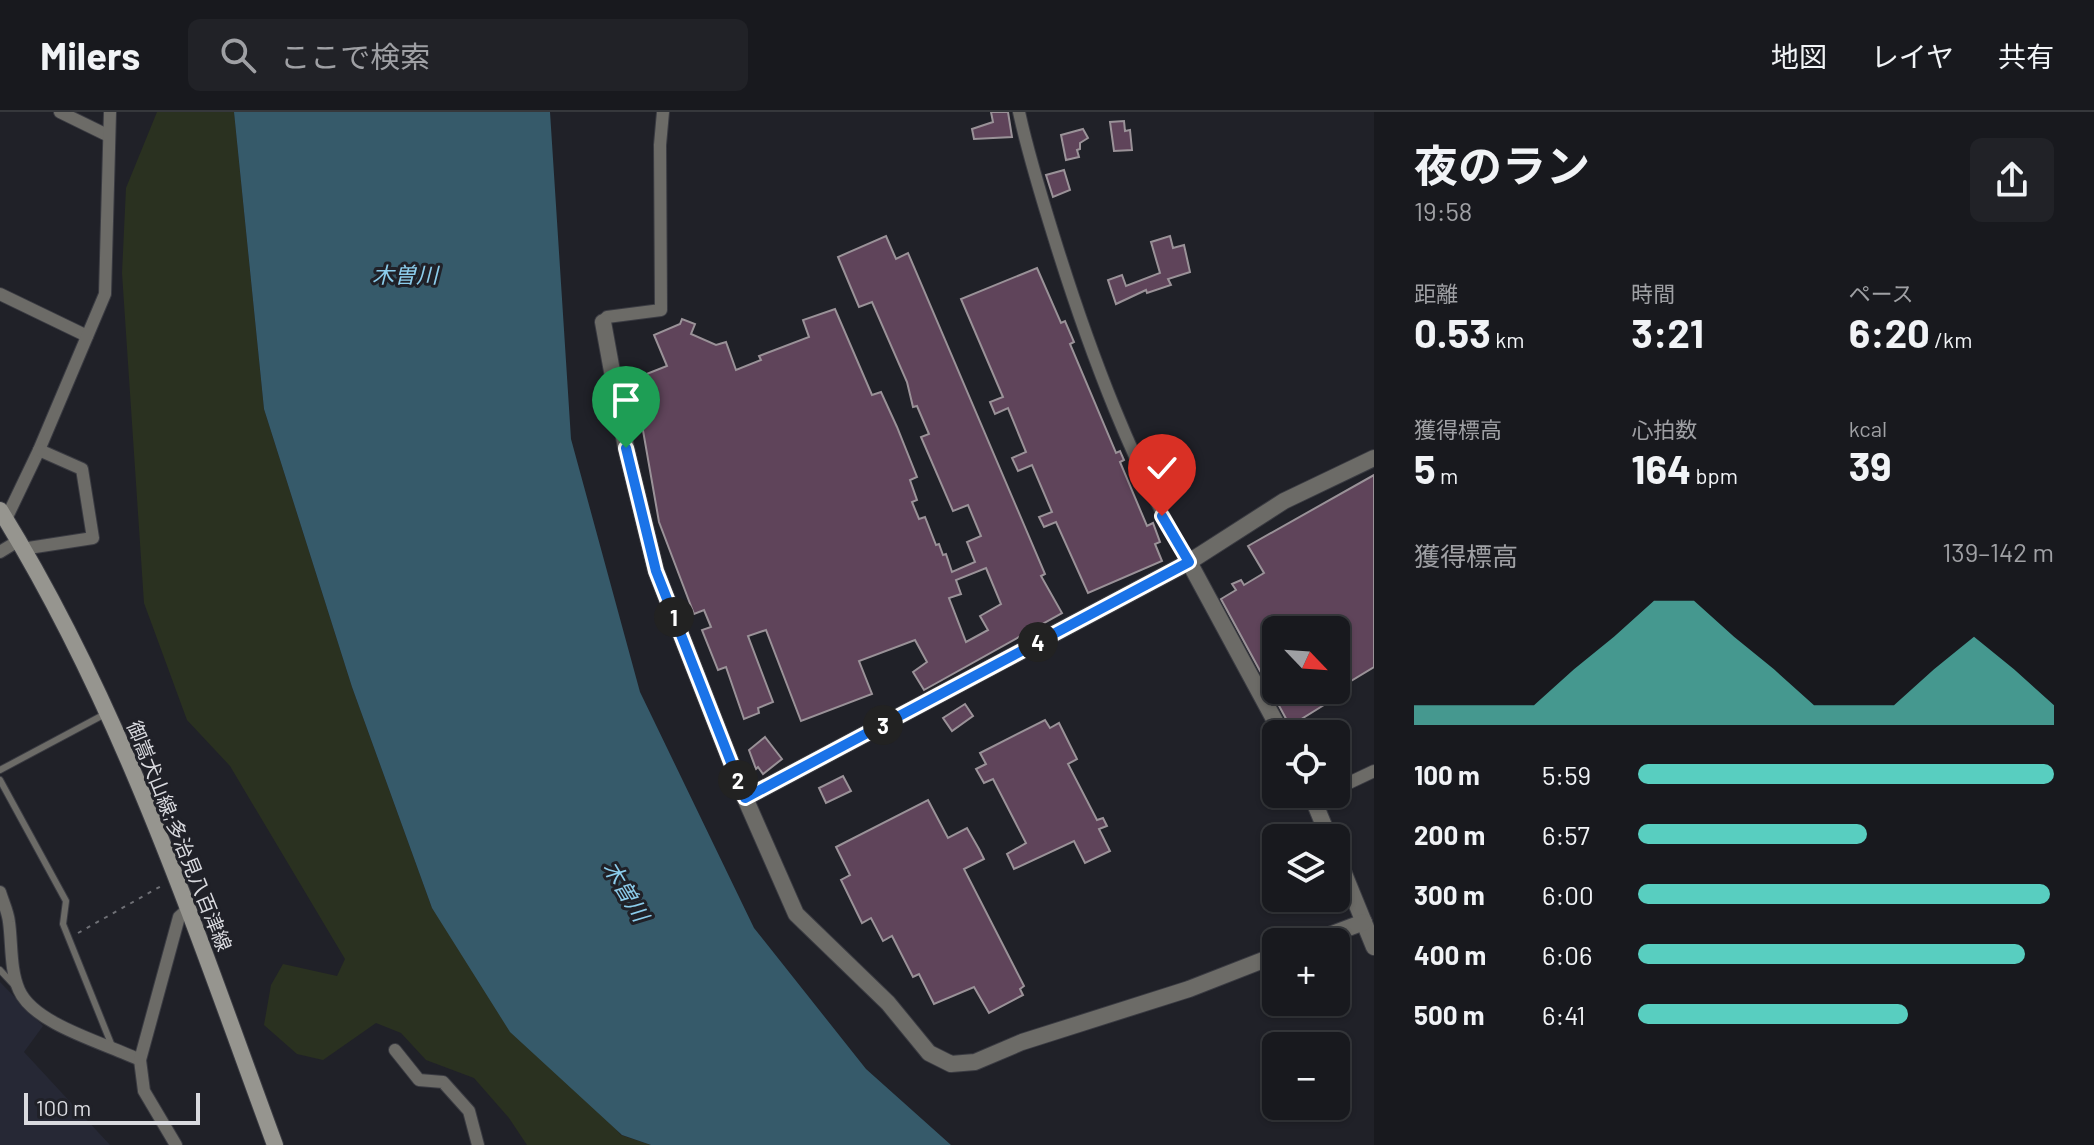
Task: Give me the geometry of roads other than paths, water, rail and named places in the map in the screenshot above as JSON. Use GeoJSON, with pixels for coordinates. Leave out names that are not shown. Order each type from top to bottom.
{"type":"FeatureCollection","features":[{"type":"Feature","properties":{"kind":"main road","name":"御嵩犬山線;多治見八百津線"},"geometry":{"type":"LineString","coordinates":[[3,514],[108,712],[178,877],[275,1145]]}},
{"type":"Feature","properties":{"kind":"street"},"geometry":{"type":"LineString","coordinates":[[60,112],[109,136]]}},
{"type":"Feature","properties":{"kind":"street"},"geometry":{"type":"LineString","coordinates":[[3,514],[39,450],[105,294],[110,112]]}},
{"type":"Feature","properties":{"kind":"street"},"geometry":{"type":"LineString","coordinates":[[663,112],[660,159],[661,310],[607,317],[603,322],[626,448],[656,571],[745,798],[796,914],[888,1003],[929,1053],[951,1064],[975,1062],[1022,1042],[1189,989],[1262,960]]}},
{"type":"Feature","properties":{"kind":"street"},"geometry":{"type":"LineString","coordinates":[[1019,112],[1031,169],[1081,323],[1162,516],[1274,720]]}},
{"type":"Feature","properties":{"kind":"street"},"geometry":{"type":"LineString","coordinates":[[0,294],[87,336]]}},
{"type":"Feature","properties":{"kind":"street"},"geometry":{"type":"LineString","coordinates":[[0,552],[20,545],[93,538],[82,469],[39,450]]}},
{"type":"Feature","properties":{"kind":"street"},"geometry":{"type":"LineString","coordinates":[[745,798],[1189,562],[1284,501],[1374,458]]}},
{"type":"Feature","properties":{"kind":"street"},"geometry":{"type":"LineString","coordinates":[[1350,782],[1374,771]]}},
{"type":"Feature","properties":{"kind":"street"},"geometry":{"type":"LineString","coordinates":[[1350,888],[1374,947]]}},
{"type":"Feature","properties":{"kind":"street"},"geometry":{"type":"LineString","coordinates":[[0,892],[9,918],[18,989],[36,1010],[83,1038],[112,1046],[140,1060]]}},
{"type":"Feature","properties":{"kind":"street"},"geometry":{"type":"LineString","coordinates":[[176,1145],[144,1091],[140,1060],[179,917],[188,909]]}},
{"type":"Feature","properties":{"kind":"street"},"geometry":{"type":"LineString","coordinates":[[1348,928],[1364,922]]}},
{"type":"Feature","properties":{"kind":"street"},"geometry":{"type":"LineString","coordinates":[[395,1050],[419,1080],[443,1082],[469,1111],[478,1145]]}},
{"type":"Feature","properties":{"kind":"lane"},"geometry":{"type":"LineString","coordinates":[[0,770],[108,712]]}},
{"type":"Feature","properties":{"kind":"lane"},"geometry":{"type":"LineString","coordinates":[[0,780],[66,901],[63,924],[112,1046]]}},
{"type":"Feature","properties":{"kind":"lane"},"geometry":{"type":"LineString","coordinates":[[0,970],[18,989]]}},
{"type":"Feature","properties":{"kind":"water","name":"木曽川"},"geometry":{"type":"Polygon","coordinates":[[[234,112],[550,112],[571,439],[640,692],[754,928],[866,1069],[951,1145],[651,1145],[622,1135],[510,1032],[432,908],[352,687],[264,409],[234,112]]]}}]}
